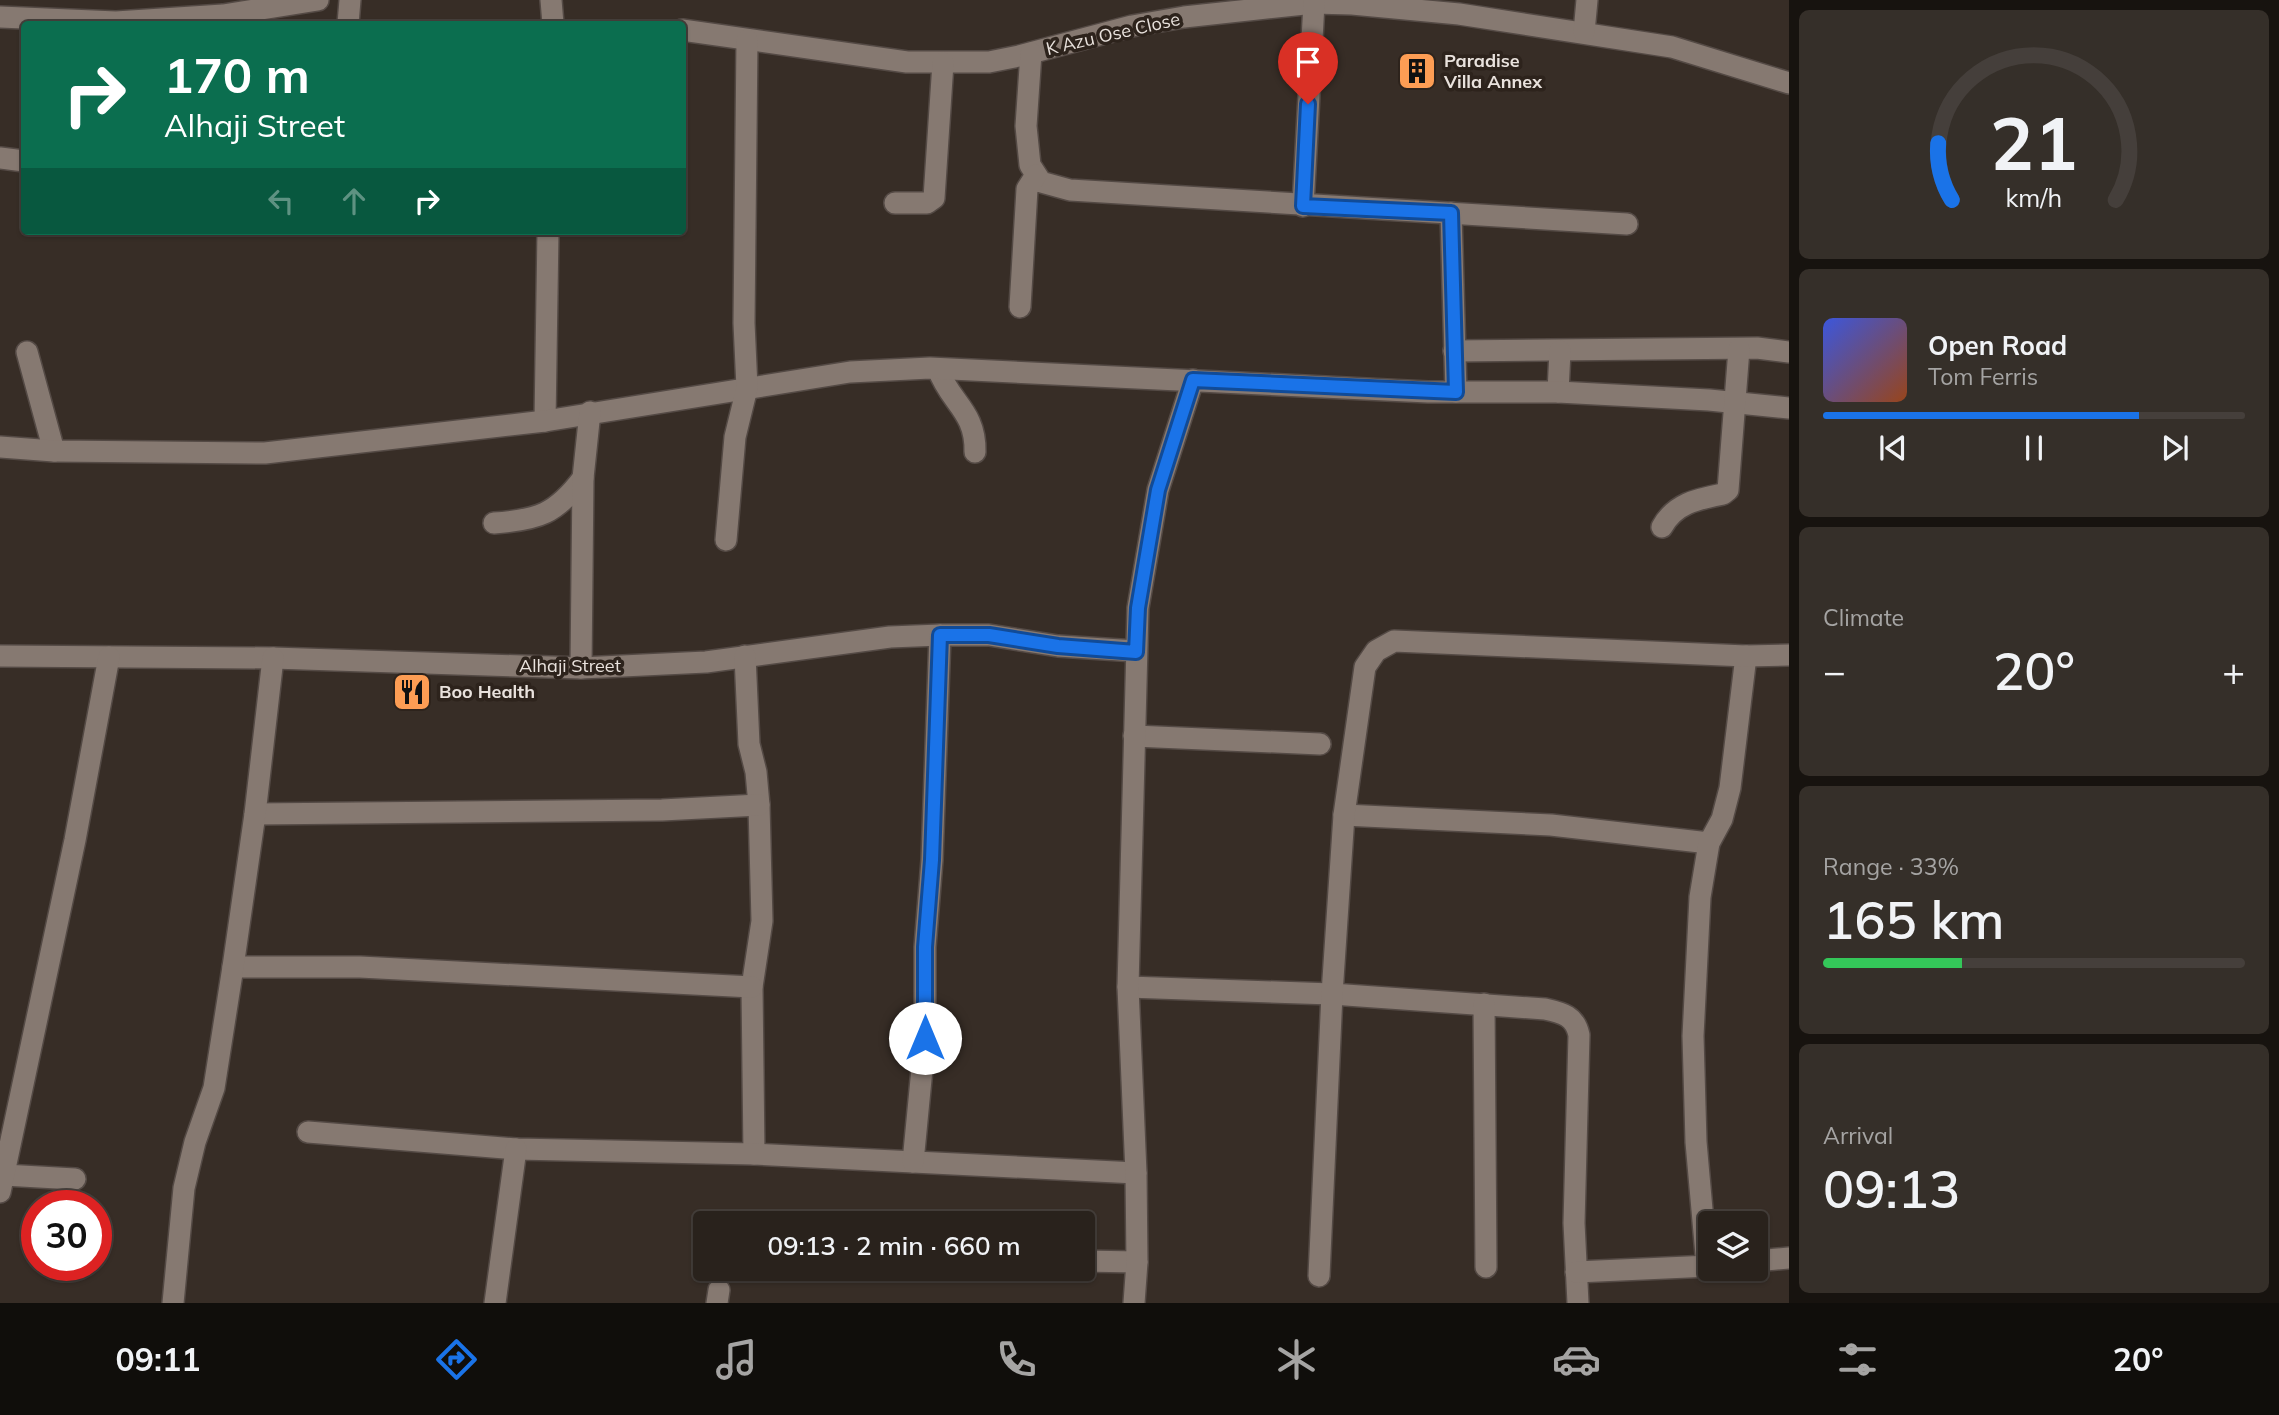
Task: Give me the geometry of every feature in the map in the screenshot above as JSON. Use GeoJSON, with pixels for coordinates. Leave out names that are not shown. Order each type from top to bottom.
{"type":"FeatureCollection","features":[{"type":"Feature","properties":{"kind":"street"},"geometry":{"type":"LineString","coordinates":[[131,21],[223,15],[318,0]]}},
{"type":"Feature","properties":{"kind":"street"},"geometry":{"type":"LineString","coordinates":[[348,21],[350,0]]}},
{"type":"Feature","properties":{"kind":"street"},"geometry":{"type":"LineString","coordinates":[[551,0],[552,21]]}},
{"type":"Feature","properties":{"kind":"street"},"geometry":{"type":"LineString","coordinates":[[1584,32],[1587,0]]}},
{"type":"Feature","properties":{"kind":"street","name":"K Azu Ose Close"},"geometry":{"type":"LineString","coordinates":[[686,31],[907,62],[989,62],[1132,26],[1253,8],[1352,2],[1459,14],[1672,47],[1789,83]]}},
{"type":"Feature","properties":{"kind":"street"},"geometry":{"type":"LineString","coordinates":[[1303,206],[1314,3]]}},
{"type":"Feature","properties":{"kind":"street"},"geometry":{"type":"LineString","coordinates":[[0,17],[93,21]]}},
{"type":"Feature","properties":{"kind":"street"},"geometry":{"type":"LineString","coordinates":[[726,540],[736,437],[747,388],[744,323],[747,40]]}},
{"type":"Feature","properties":{"kind":"street"},"geometry":{"type":"LineString","coordinates":[[1031,53],[1027,126],[1030,165],[1041,182],[1070,190],[1627,224]]}},
{"type":"Feature","properties":{"kind":"street"},"geometry":{"type":"LineString","coordinates":[[895,203],[927,203],[934,198],[943,63]]}},
{"type":"Feature","properties":{"kind":"street"},"geometry":{"type":"LineString","coordinates":[[0,159],[21,161]]}},
{"type":"Feature","properties":{"kind":"street"},"geometry":{"type":"LineString","coordinates":[[1020,307],[1027,189],[1036,174]]}},
{"type":"Feature","properties":{"kind":"street"},"geometry":{"type":"LineString","coordinates":[[1451,213],[1456,392]]}},
{"type":"Feature","properties":{"kind":"street"},"geometry":{"type":"LineString","coordinates":[[545,421],[548,235]]}},
{"type":"Feature","properties":{"kind":"street"},"geometry":{"type":"LineString","coordinates":[[1662,527],[1674,510],[1685,504],[1728,491],[1739,349]]}},
{"type":"Feature","properties":{"kind":"street"},"geometry":{"type":"LineString","coordinates":[[1454,351],[1768,349],[1789,352]]}},
{"type":"Feature","properties":{"kind":"street"},"geometry":{"type":"LineString","coordinates":[[1558,392],[1560,351]]}},
{"type":"Feature","properties":{"kind":"street"},"geometry":{"type":"LineString","coordinates":[[27,352],[54,451]]}},
{"type":"Feature","properties":{"kind":"street"},"geometry":{"type":"LineString","coordinates":[[938,369],[943,383],[968,414],[975,438],[975,452]]}},
{"type":"Feature","properties":{"kind":"street"},"geometry":{"type":"LineString","coordinates":[[0,447],[54,451],[265,453],[545,421],[850,372],[938,369],[1456,392],[1558,392],[1736,402],[1789,408]]}},
{"type":"Feature","properties":{"kind":"street"},"geometry":{"type":"LineString","coordinates":[[1134,1303],[1137,1262],[1136,1173],[1128,988],[1138,608],[1158,490],[1193,380]]}},
{"type":"Feature","properties":{"kind":"street"},"geometry":{"type":"LineString","coordinates":[[581,668],[583,478],[590,412]]}},
{"type":"Feature","properties":{"kind":"street"},"geometry":{"type":"LineString","coordinates":[[494,523],[524,521],[548,514],[569,497],[583,478]]}},
{"type":"Feature","properties":{"kind":"street"},"geometry":{"type":"LineString","coordinates":[[913,1162],[925,1038],[925,947],[932,860],[940,635]]}},
{"type":"Feature","properties":{"kind":"street","name":"Alhaji Street"},"geometry":{"type":"LineString","coordinates":[[0,656],[273,658],[581,668],[706,662],[890,637],[940,635],[989,635],[1058,646],[1136,652]]}},
{"type":"Feature","properties":{"kind":"street"},"geometry":{"type":"LineString","coordinates":[[1319,1276],[1332,994],[1344,815],[1365,667],[1376,651],[1394,641],[1746,656],[1789,655]]}},
{"type":"Feature","properties":{"kind":"street"},"geometry":{"type":"LineString","coordinates":[[745,656],[749,744],[756,772],[759,805],[762,921],[752,987],[754,1154]]}},
{"type":"Feature","properties":{"kind":"street"},"geometry":{"type":"LineString","coordinates":[[1703,1211],[1696,1142],[1693,1036],[1700,897],[1709,843],[1722,819],[1730,788],[1746,656]]}},
{"type":"Feature","properties":{"kind":"street"},"geometry":{"type":"LineString","coordinates":[[75,1180],[2,1183],[67,879],[109,657]]}},
{"type":"Feature","properties":{"kind":"street"},"geometry":{"type":"LineString","coordinates":[[173,1303],[184,1188],[195,1143],[214,1087],[233,967],[255,814],[273,658]]}},
{"type":"Feature","properties":{"kind":"street"},"geometry":{"type":"LineString","coordinates":[[1134,736],[1320,744]]}},
{"type":"Feature","properties":{"kind":"street"},"geometry":{"type":"LineString","coordinates":[[255,814],[662,810],[759,805]]}},
{"type":"Feature","properties":{"kind":"street"},"geometry":{"type":"LineString","coordinates":[[1344,815],[1551,825],[1709,843]]}},
{"type":"Feature","properties":{"kind":"street"},"geometry":{"type":"LineString","coordinates":[[233,967],[360,967],[752,987]]}},
{"type":"Feature","properties":{"kind":"street"},"geometry":{"type":"LineString","coordinates":[[1128,988],[1332,994],[1545,1009],[1572,1017],[1577,1026],[1574,1223],[1578,1303]]}},
{"type":"Feature","properties":{"kind":"street"},"geometry":{"type":"LineString","coordinates":[[1484,1004],[1486,1267]]}},
{"type":"Feature","properties":{"kind":"street"},"geometry":{"type":"LineString","coordinates":[[308,1132],[516,1149],[754,1154],[1136,1173]]}},
{"type":"Feature","properties":{"kind":"street"},"geometry":{"type":"LineString","coordinates":[[495,1303],[516,1149]]}},
{"type":"Feature","properties":{"kind":"street"},"geometry":{"type":"LineString","coordinates":[[1768,1260],[1789,1258]]}},
{"type":"Feature","properties":{"kind":"street"},"geometry":{"type":"LineString","coordinates":[[1095,1261],[1137,1262]]}},
{"type":"Feature","properties":{"kind":"street"},"geometry":{"type":"LineString","coordinates":[[1576,1272],[1698,1266]]}},
{"type":"Feature","properties":{"kind":"place","name":"Paradise Villa Annex"},"geometry":{"type":"Point","coordinates":[1417,71]}},
{"type":"Feature","properties":{"kind":"place","name":"Boo Health"},"geometry":{"type":"Point","coordinates":[412,692]}},
{"type":"Feature","properties":{"kind":"route"},"geometry":{"type":"LineString","coordinates":[[925,1038],[925,947],[932,860],[940,635],[989,635],[1058,646],[1136,652],[1138,608],[1158,490],[1193,380],[1456,392],[1451,213],[1303,206],[1308,104]]}}]}
